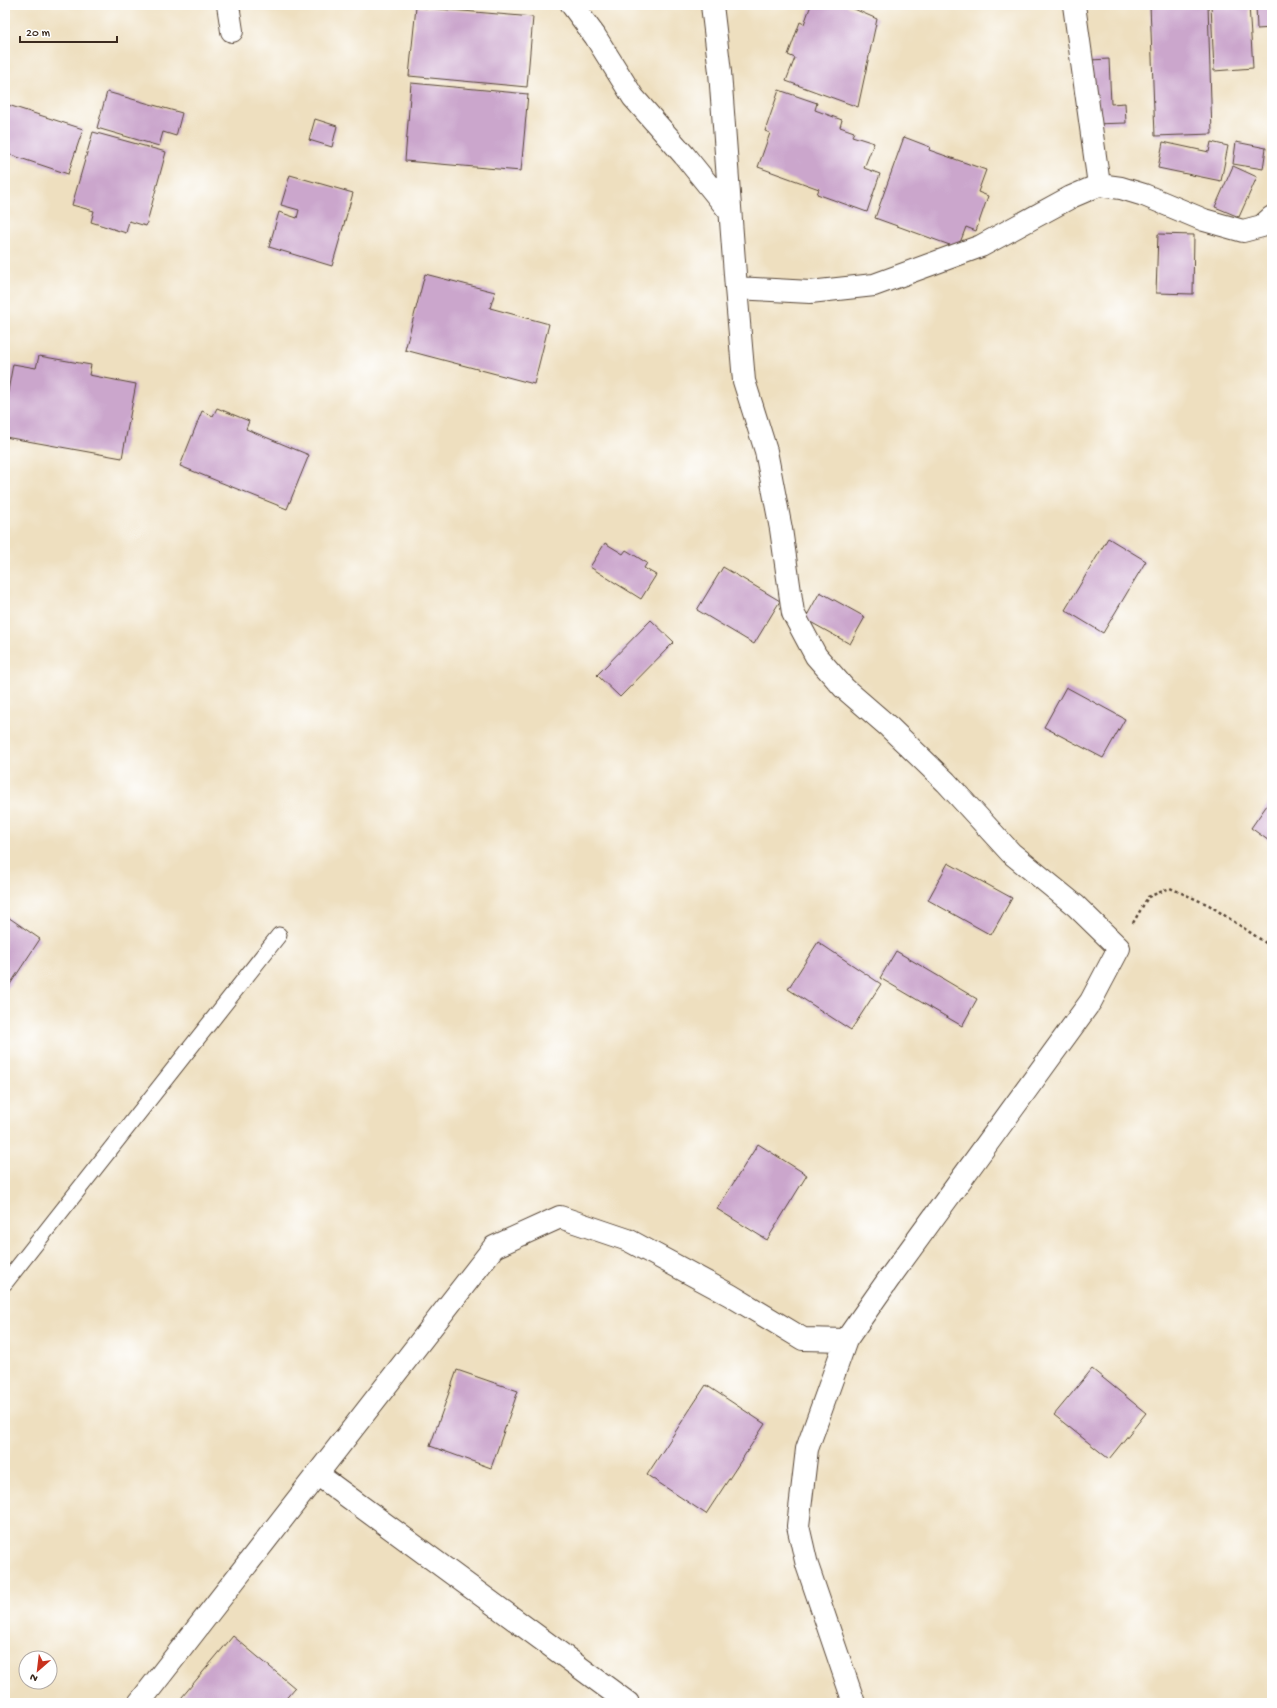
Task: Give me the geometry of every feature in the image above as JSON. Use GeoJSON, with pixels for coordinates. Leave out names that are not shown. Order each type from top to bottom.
{"type":"FeatureCollection","features":[{"type":"Feature","properties":{"kind":"street"},"geometry":{"type":"LineString","coordinates":[[228,5],[232,31]]}},
{"type":"Feature","properties":{"kind":"street"},"geometry":{"type":"LineString","coordinates":[[572,5],[595,36],[633,97],[684,155],[730,212]]}},
{"type":"Feature","properties":{"kind":"street"},"geometry":{"type":"LineString","coordinates":[[712,5],[720,72],[744,381],[766,451],[781,529],[793,613],[816,656],[844,688],[889,727],[946,782],[1011,853],[1076,906],[1119,948],[1091,1000],[846,1340],[808,1449],[798,1526],[807,1565],[854,1703]]}},
{"type":"Feature","properties":{"kind":"street"},"geometry":{"type":"LineString","coordinates":[[1074,5],[1099,185]]}},
{"type":"Feature","properties":{"kind":"street"},"geometry":{"type":"LineString","coordinates":[[736,288],[810,292],[874,285],[981,246],[1071,197],[1099,185],[1121,188],[1144,195],[1204,220],[1243,231],[1262,226],[1272,217]]}},
{"type":"Feature","properties":{"kind":"street"},"geometry":{"type":"LineString","coordinates":[[139,1703],[494,1247],[560,1217],[628,1240],[730,1295],[803,1339],[846,1340]]}},
{"type":"Feature","properties":{"kind":"street"},"geometry":{"type":"LineString","coordinates":[[317,1474],[628,1703]]}},
{"type":"Feature","properties":{"kind":"lane"},"geometry":{"type":"LineString","coordinates":[[5,1283],[279,935]]}},
{"type":"Feature","properties":{"kind":"path"},"geometry":{"type":"LineString","coordinates":[[1119,948],[1148,897],[1170,888],[1209,905],[1272,947]]}},
{"type":"Feature","properties":{"kind":"building"},"geometry":{"type":"Polygon","coordinates":[[[811,5],[845,5],[877,19],[858,107],[786,81],[795,58],[788,55],[800,22],[804,24],[811,5]]]}},
{"type":"Feature","properties":{"kind":"building"},"geometry":{"type":"Polygon","coordinates":[[[1150,5],[1208,5],[1212,134],[1155,136],[1150,5]]]}},
{"type":"Feature","properties":{"kind":"building"},"geometry":{"type":"Polygon","coordinates":[[[1211,5],[1249,5],[1253,68],[1214,71],[1211,5]]]}},
{"type":"Feature","properties":{"kind":"building"},"geometry":{"type":"Polygon","coordinates":[[[1256,5],[1272,5],[1272,28],[1257,29],[1256,5]]]}},
{"type":"Feature","properties":{"kind":"building"},"geometry":{"type":"Polygon","coordinates":[[[416,7],[533,17],[527,87],[409,76],[416,7]]]}},
{"type":"Feature","properties":{"kind":"building"},"geometry":{"type":"Polygon","coordinates":[[[1109,59],[1111,104],[1125,103],[1126,123],[1093,124],[1090,60],[1109,59]]]}},
{"type":"Feature","properties":{"kind":"building"},"geometry":{"type":"Polygon","coordinates":[[[411,83],[528,94],[521,171],[405,161],[411,83]]]}},
{"type":"Feature","properties":{"kind":"building"},"geometry":{"type":"Polygon","coordinates":[[[779,90],[817,103],[815,110],[842,120],[840,127],[854,132],[852,136],[874,143],[864,168],[880,174],[867,212],[817,194],[819,189],[758,167],[770,133],[765,131],[779,90]]]}},
{"type":"Feature","properties":{"kind":"building"},"geometry":{"type":"Polygon","coordinates":[[[107,92],[182,113],[176,136],[163,132],[159,146],[97,128],[107,92]]]}},
{"type":"Feature","properties":{"kind":"building"},"geometry":{"type":"Polygon","coordinates":[[[5,104],[83,129],[68,174],[5,153],[5,104]]]}},
{"type":"Feature","properties":{"kind":"building"},"geometry":{"type":"Polygon","coordinates":[[[315,119],[337,126],[332,147],[309,140],[315,119]]]}},
{"type":"Feature","properties":{"kind":"building"},"geometry":{"type":"Polygon","coordinates":[[[93,132],[166,152],[146,226],[129,221],[126,233],[91,222],[94,211],[72,205],[93,132]]]}},
{"type":"Feature","properties":{"kind":"building"},"geometry":{"type":"Polygon","coordinates":[[[904,137],[930,147],[929,150],[986,170],[978,192],[988,196],[976,231],[966,227],[958,248],[875,218],[904,137]]]}},
{"type":"Feature","properties":{"kind":"building"},"geometry":{"type":"Polygon","coordinates":[[[1163,142],[1209,152],[1211,142],[1228,146],[1221,181],[1158,168],[1163,142]]]}},
{"type":"Feature","properties":{"kind":"building"},"geometry":{"type":"Polygon","coordinates":[[[1236,142],[1266,148],[1263,169],[1233,164],[1236,142]]]}},
{"type":"Feature","properties":{"kind":"building"},"geometry":{"type":"Polygon","coordinates":[[[1233,166],[1257,177],[1239,217],[1215,207],[1233,166]]]}},
{"type":"Feature","properties":{"kind":"building"},"geometry":{"type":"Polygon","coordinates":[[[290,175],[353,193],[332,266],[269,247],[279,212],[297,218],[299,210],[281,205],[290,175]]]}},
{"type":"Feature","properties":{"kind":"building"},"geometry":{"type":"Polygon","coordinates":[[[1158,234],[1194,235],[1193,294],[1156,293],[1158,234]]]}},
{"type":"Feature","properties":{"kind":"building"},"geometry":{"type":"Polygon","coordinates":[[[425,274],[495,292],[490,308],[549,324],[534,384],[405,350],[425,274]]]}},
{"type":"Feature","properties":{"kind":"building"},"geometry":{"type":"Polygon","coordinates":[[[39,356],[91,365],[89,375],[136,384],[122,458],[5,437],[5,407],[13,364],[36,368],[39,356]]]}},
{"type":"Feature","properties":{"kind":"building"},"geometry":{"type":"Polygon","coordinates":[[[217,408],[249,421],[246,429],[309,455],[287,509],[180,466],[202,411],[213,416],[217,408]]]}},
{"type":"Feature","properties":{"kind":"building"},"geometry":{"type":"Polygon","coordinates":[[[1108,538],[1146,561],[1103,633],[1065,610],[1108,538]]]}},
{"type":"Feature","properties":{"kind":"building"},"geometry":{"type":"Polygon","coordinates":[[[605,543],[623,554],[626,550],[647,563],[644,568],[656,575],[641,599],[590,567],[605,543]]]}},
{"type":"Feature","properties":{"kind":"building"},"geometry":{"type":"Polygon","coordinates":[[[723,567],[780,601],[754,644],[697,610],[723,567]]]}},
{"type":"Feature","properties":{"kind":"building"},"geometry":{"type":"Polygon","coordinates":[[[820,592],[865,617],[850,644],[805,619],[820,592]]]}},
{"type":"Feature","properties":{"kind":"building"},"geometry":{"type":"Polygon","coordinates":[[[651,620],[674,642],[620,697],[597,675],[651,620]]]}},
{"type":"Feature","properties":{"kind":"building"},"geometry":{"type":"Polygon","coordinates":[[[1066,687],[1125,719],[1103,758],[1044,727],[1066,687]]]}},
{"type":"Feature","properties":{"kind":"building"},"geometry":{"type":"Polygon","coordinates":[[[1272,798],[1272,843],[1251,828],[1272,798]]]}},
{"type":"Feature","properties":{"kind":"building"},"geometry":{"type":"Polygon","coordinates":[[[948,863],[1012,898],[991,935],[928,900],[948,863]]]}},
{"type":"Feature","properties":{"kind":"building"},"geometry":{"type":"Polygon","coordinates":[[[5,915],[40,939],[5,992],[5,915]]]}},
{"type":"Feature","properties":{"kind":"building"},"geometry":{"type":"Polygon","coordinates":[[[818,942],[881,984],[851,1030],[788,989],[818,942]]]}},
{"type":"Feature","properties":{"kind":"building"},"geometry":{"type":"Polygon","coordinates":[[[896,951],[977,999],[962,1026],[880,978],[896,951]]]}},
{"type":"Feature","properties":{"kind":"building"},"geometry":{"type":"Polygon","coordinates":[[[758,1144],[807,1175],[767,1240],[717,1209],[758,1144]]]}},
{"type":"Feature","properties":{"kind":"building"},"geometry":{"type":"Polygon","coordinates":[[[1092,1369],[1146,1413],[1109,1459],[1054,1415],[1092,1369]]]}},
{"type":"Feature","properties":{"kind":"building"},"geometry":{"type":"Polygon","coordinates":[[[457,1370],[518,1391],[491,1468],[430,1446],[457,1370]]]}},
{"type":"Feature","properties":{"kind":"building"},"geometry":{"type":"Polygon","coordinates":[[[706,1385],[765,1424],[706,1514],[647,1475],[706,1385]]]}},
{"type":"Feature","properties":{"kind":"building"},"geometry":{"type":"Polygon","coordinates":[[[233,1636],[295,1688],[282,1703],[177,1703],[233,1636]]]}}]}
